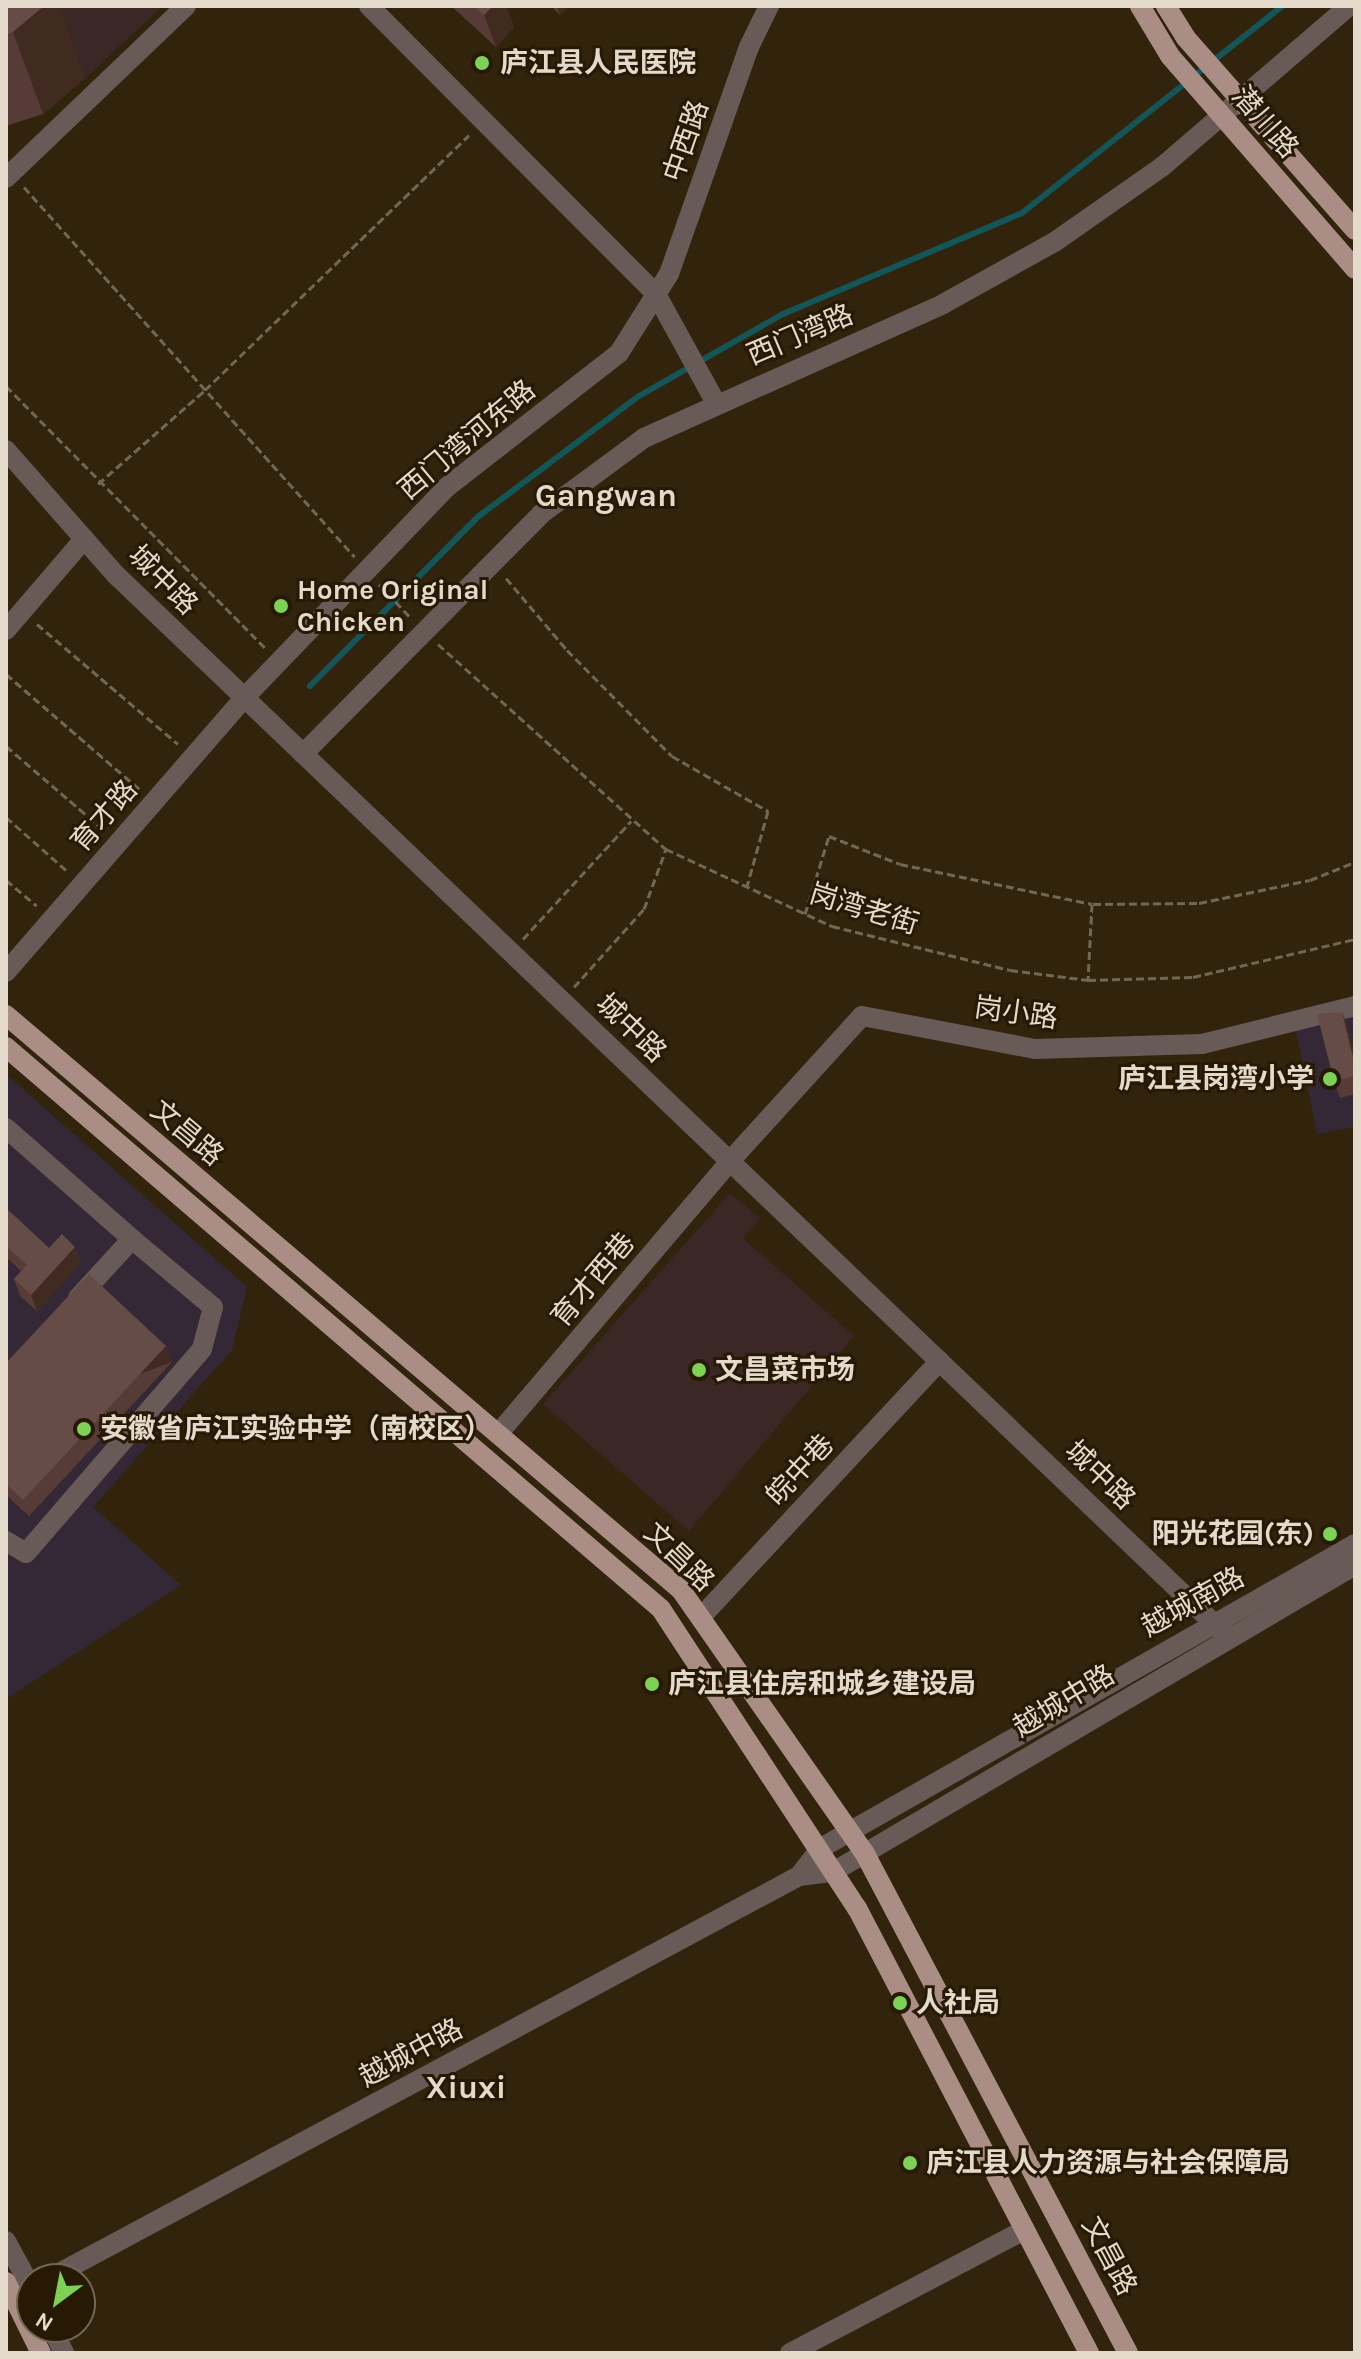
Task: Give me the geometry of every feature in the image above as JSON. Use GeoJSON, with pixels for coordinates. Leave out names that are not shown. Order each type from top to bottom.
{"type":"FeatureCollection","features":[{"type":"Feature","properties":{"kind":"main road","name":"潜川路"},"geometry":{"type":"LineString","coordinates":[[1140,6],[1170,56],[1355,269]]}},
{"type":"Feature","properties":{"kind":"main road","name":"潜川路"},"geometry":{"type":"LineString","coordinates":[[1166,6],[1185,37],[1355,230]]}},
{"type":"Feature","properties":{"kind":"main road","name":"文昌路"},"geometry":{"type":"LineString","coordinates":[[6,1015],[681,1590],[852,1831],[1128,2353]]}},
{"type":"Feature","properties":{"kind":"main road","name":"文昌路"},"geometry":{"type":"LineString","coordinates":[[6,1047],[661,1609],[821,1848],[857,1908],[1089,2353]]}},
{"type":"Feature","properties":{"kind":"street"},"geometry":{"type":"LineString","coordinates":[[8,173],[186,6]]}},
{"type":"Feature","properties":{"kind":"street"},"geometry":{"type":"LineString","coordinates":[[369,6],[656,294],[716,403]]}},
{"type":"Feature","properties":{"kind":"street","name":"中西路"},"geometry":{"type":"LineString","coordinates":[[656,294],[669,274],[749,47],[769,6]]}},
{"type":"Feature","properties":{"kind":"street","name":"西门湾路"},"geometry":{"type":"LineString","coordinates":[[303,754],[541,514],[644,438],[716,403],[943,304],[1056,241],[1163,166],[1221,113],[1315,40],[1349,6]]}},
{"type":"Feature","properties":{"kind":"street","name":"西门湾河东路"},"geometry":{"type":"LineString","coordinates":[[244,698],[447,487],[619,353],[656,294]]}},
{"type":"Feature","properties":{"kind":"street","name":"城中路"},"geometry":{"type":"LineString","coordinates":[[6,450],[84,539],[244,698],[1228,1637]]}},
{"type":"Feature","properties":{"kind":"street"},"geometry":{"type":"LineString","coordinates":[[6,630],[84,539]]}},
{"type":"Feature","properties":{"kind":"street","name":"育才路"},"geometry":{"type":"LineString","coordinates":[[6,972],[244,698]]}},
{"type":"Feature","properties":{"kind":"street","name":"岗小路"},"geometry":{"type":"LineString","coordinates":[[730,1161],[862,1016],[1035,1049],[1202,1044],[1355,1006]]}},
{"type":"Feature","properties":{"kind":"street"},"geometry":{"type":"LineString","coordinates":[[6,1128],[213,1307],[202,1349],[26,1553],[6,1541]]}},
{"type":"Feature","properties":{"kind":"street","name":"育才西巷"},"geometry":{"type":"LineString","coordinates":[[498,1434],[730,1161]]}},
{"type":"Feature","properties":{"kind":"street"},"geometry":{"type":"LineString","coordinates":[[58,1319],[132,1239]]}},
{"type":"Feature","properties":{"kind":"street","name":"皖中巷"},"geometry":{"type":"LineString","coordinates":[[701,1617],[940,1361]]}},
{"type":"Feature","properties":{"kind":"street","name":"越城南路"},"geometry":{"type":"LineString","coordinates":[[852,1831],[1213,1621],[1355,1544]]}},
{"type":"Feature","properties":{"kind":"street","name":"越城中路"},"geometry":{"type":"LineString","coordinates":[[78,2263],[799,1876],[833,1872],[1355,1565]]}},
{"type":"Feature","properties":{"kind":"street","name":"越城中路"},"geometry":{"type":"LineString","coordinates":[[799,1876],[821,1848],[852,1831]]}},
{"type":"Feature","properties":{"kind":"street"},"geometry":{"type":"LineString","coordinates":[[790,2353],[1024,2230]]}},
{"type":"Feature","properties":{"kind":"street"},"geometry":{"type":"LineString","coordinates":[[6,2241],[16,2277]]}},
{"type":"Feature","properties":{"kind":"path"},"geometry":{"type":"LineString","coordinates":[[98,484],[205,390],[483,121]]}},
{"type":"Feature","properties":{"kind":"path","name":"岗湾老街"},"geometry":{"type":"LineString","coordinates":[[8,173],[424,632],[631,821],[666,849],[832,926],[1010,970],[1088,980],[1193,977],[1355,939]]}},
{"type":"Feature","properties":{"kind":"path"},"geometry":{"type":"LineString","coordinates":[[6,386],[98,484],[279,661]]}},
{"type":"Feature","properties":{"kind":"path"},"geometry":{"type":"LineString","coordinates":[[493,563],[567,650],[672,756],[768,811],[747,887]]}},
{"type":"Feature","properties":{"kind":"path"},"geometry":{"type":"LineString","coordinates":[[22,611],[193,757]]}},
{"type":"Feature","properties":{"kind":"path"},"geometry":{"type":"LineString","coordinates":[[6,674],[154,802]]}},
{"type":"Feature","properties":{"kind":"path"},"geometry":{"type":"LineString","coordinates":[[6,746],[118,842]]}},
{"type":"Feature","properties":{"kind":"path"},"geometry":{"type":"LineString","coordinates":[[6,817],[82,884]]}},
{"type":"Feature","properties":{"kind":"path"},"geometry":{"type":"LineString","coordinates":[[511,952],[631,821]]}},
{"type":"Feature","properties":{"kind":"path"},"geometry":{"type":"LineString","coordinates":[[805,914],[829,836],[900,864],[1092,904],[1199,903],[1310,880],[1355,862]]}},
{"type":"Feature","properties":{"kind":"path"},"geometry":{"type":"LineString","coordinates":[[562,1001],[644,909],[666,849]]}},
{"type":"Feature","properties":{"kind":"path"},"geometry":{"type":"LineString","coordinates":[[6,880],[52,919]]}},
{"type":"Feature","properties":{"kind":"path"},"geometry":{"type":"LineString","coordinates":[[1088,980],[1092,904]]}},
{"type":"Feature","properties":{"kind":"shaded area"},"geometry":{"type":"Polygon","coordinates":[[[6,6],[163,6],[85,78],[44,30],[6,6]]]}},
{"type":"Feature","properties":{"kind":"shaded area","name":"庐江县岗湾小学"},"geometry":{"type":"Polygon","coordinates":[[[1355,1012],[1355,1127],[1317,1134],[1296,1031],[1355,1012]]]}},
{"type":"Feature","properties":{"kind":"shaded area","name":"安徽省庐江实验中学（南校区）"},"geometry":{"type":"Polygon","coordinates":[[[6,1074],[247,1287],[232,1350],[93,1507],[181,1585],[6,1699],[6,1074]]]}},
{"type":"Feature","properties":{"kind":"shaded area","name":"文昌菜市场"},"geometry":{"type":"Polygon","coordinates":[[[730,1193],[760,1218],[743,1238],[854,1336],[689,1531],[543,1404],[730,1193]]]}},
{"type":"Feature","properties":{"kind":"building"},"geometry":{"type":"Polygon","coordinates":[[[6,6],[44,6],[13,32],[6,34],[6,6]]]}},
{"type":"Feature","properties":{"kind":"building"},"geometry":{"type":"Polygon","coordinates":[[[474,6],[493,6],[484,15],[474,6]]]}},
{"type":"Feature","properties":{"kind":"building"},"geometry":{"type":"Polygon","coordinates":[[[1342,1012],[1355,1076],[1334,1081],[1317,1014],[1342,1012]]]}},
{"type":"Feature","properties":{"kind":"building"},"geometry":{"type":"Polygon","coordinates":[[[6,1208],[49,1248],[62,1234],[75,1247],[31,1295],[14,1279],[27,1265],[6,1246],[6,1208]]]}},
{"type":"Feature","properties":{"kind":"building"},"geometry":{"type":"Polygon","coordinates":[[[89,1274],[166,1346],[23,1500],[6,1484],[6,1363],[89,1274]]]}},
{"type":"Feature","properties":{"kind":"waterway"},"geometry":{"type":"LineString","coordinates":[[310,686],[479,516],[639,396],[783,314],[1022,213],[1282,6]]}},
{"type":"Feature","properties":{"kind":"place","name":"庐江县人民医院"},"geometry":{"type":"Point","coordinates":[482,63]}},
{"type":"Feature","properties":{"kind":"place","name":"Home Original Chicken"},"geometry":{"type":"Point","coordinates":[281,606]}},
{"type":"Feature","properties":{"kind":"place","name":"庐江县岗湾小学"},"geometry":{"type":"Point","coordinates":[1330,1079]}},
{"type":"Feature","properties":{"kind":"place","name":"文昌菜市场"},"geometry":{"type":"Point","coordinates":[699,1370]}},
{"type":"Feature","properties":{"kind":"place","name":"安徽省庐江实验中学（南校区）"},"geometry":{"type":"Point","coordinates":[84,1429]}},
{"type":"Feature","properties":{"kind":"place","name":"阳光花园(东)"},"geometry":{"type":"Point","coordinates":[1330,1534]}},
{"type":"Feature","properties":{"kind":"place","name":"庐江县住房和城乡建设局"},"geometry":{"type":"Point","coordinates":[652,1684]}},
{"type":"Feature","properties":{"kind":"place","name":"人社局"},"geometry":{"type":"Point","coordinates":[900,2003]}},
{"type":"Feature","properties":{"kind":"place","name":"庐江县人力资源与社会保障局"},"geometry":{"type":"Point","coordinates":[910,2163]}},
{"type":"Feature","properties":{"kind":"district","name":"Gangwan"},"geometry":{"type":"Point","coordinates":[606,496]}},
{"type":"Feature","properties":{"kind":"district","name":"Xiuxi"},"geometry":{"type":"Point","coordinates":[466,2088]}}]}
